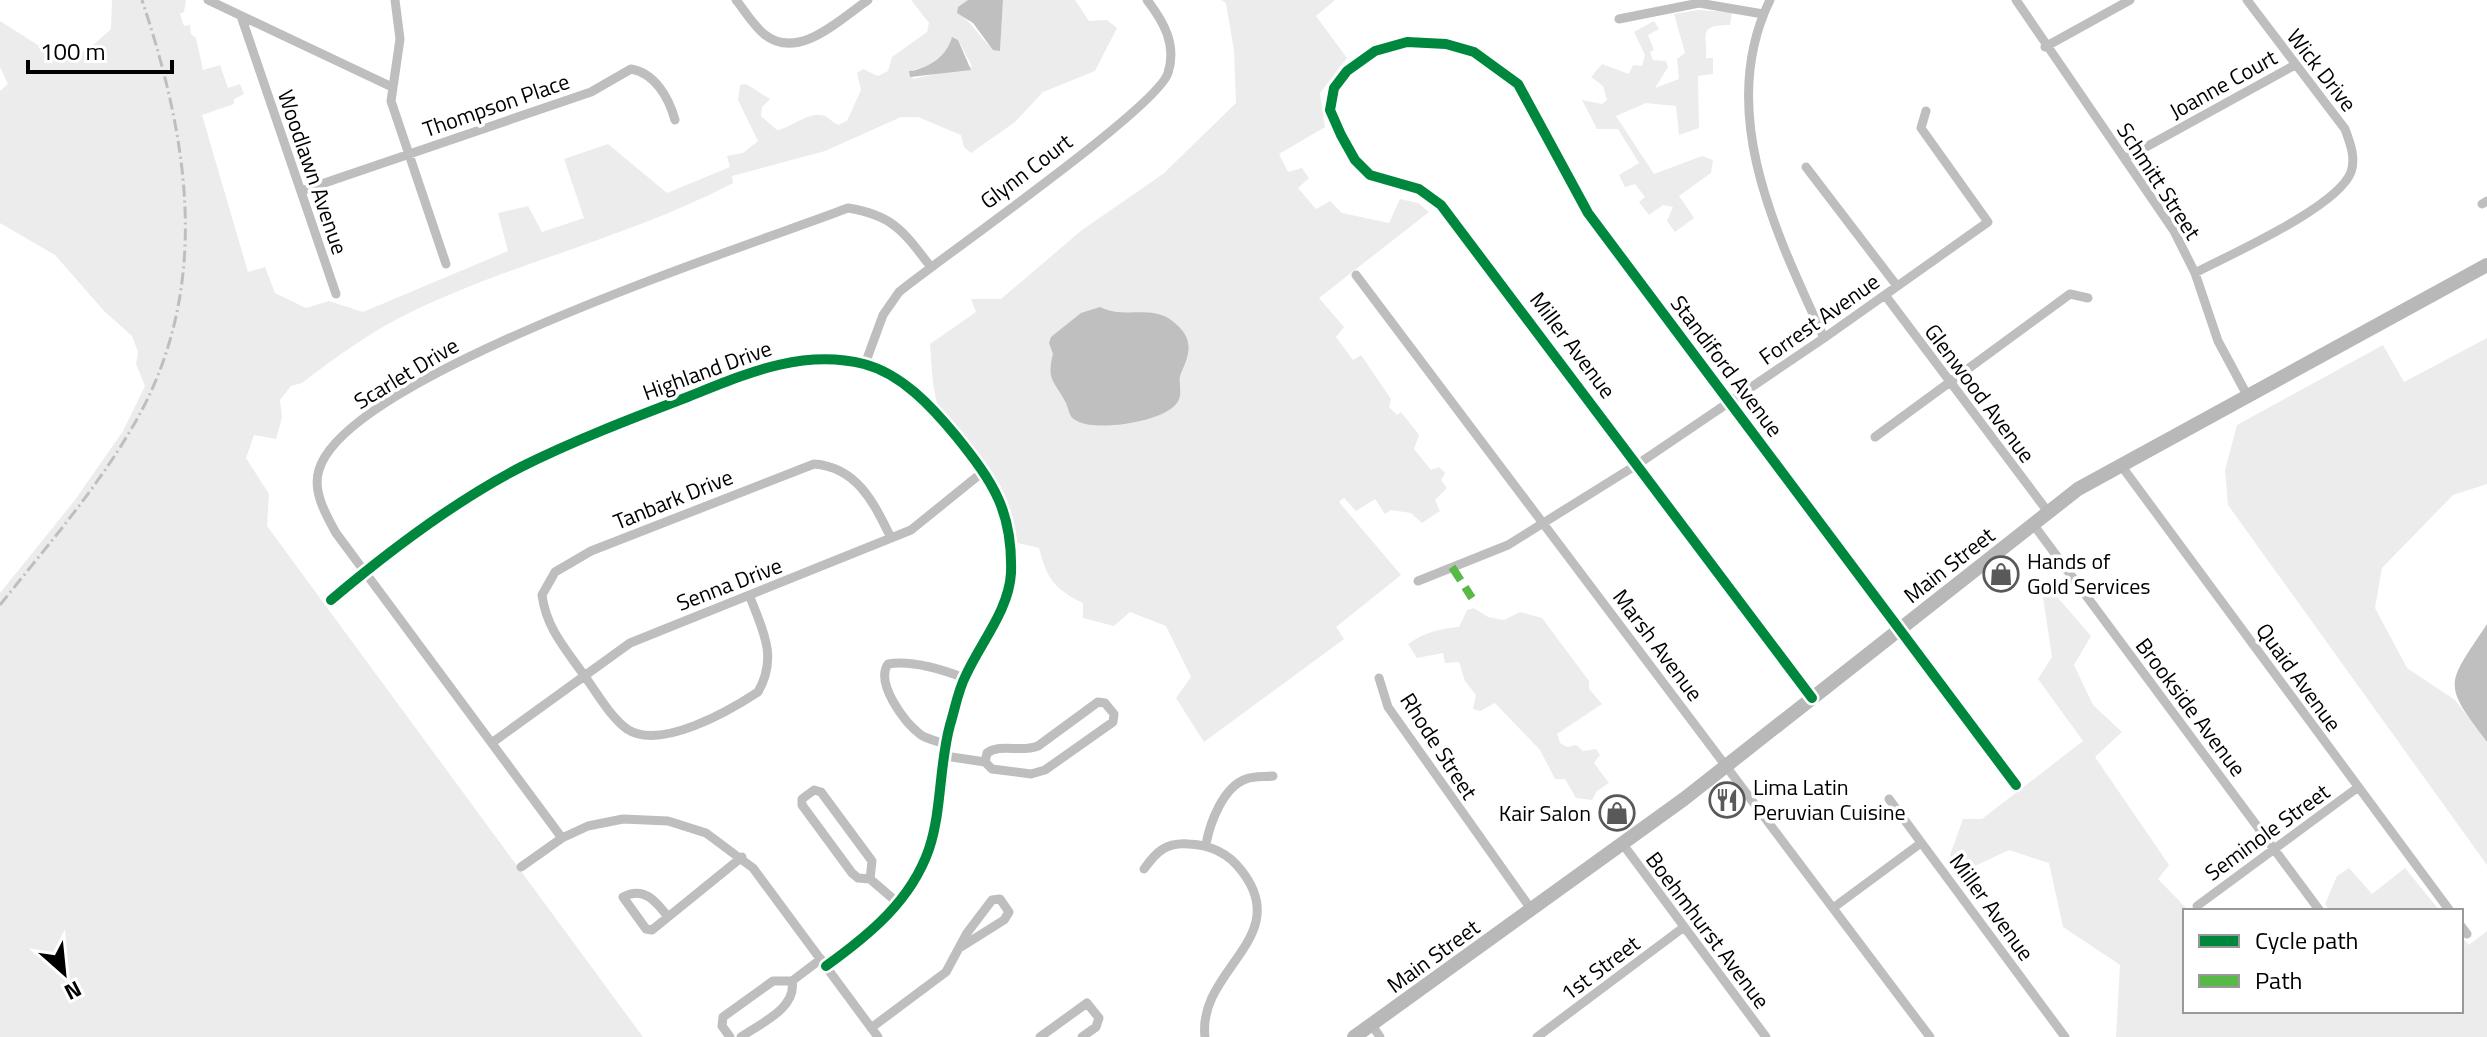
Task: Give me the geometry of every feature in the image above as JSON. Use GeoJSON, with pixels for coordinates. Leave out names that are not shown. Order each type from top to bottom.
{"type":"FeatureCollection","features":[{"type":"Feature","properties":{"kind":"main road","name":"Main Street"},"geometry":{"type":"LineString","coordinates":[[1354,1037],[1376,1031],[1531,909],[1726,766],[2048,512],[2120,464],[2487,265]]}},
{"type":"Feature","properties":{"kind":"street"},"geometry":{"type":"LineString","coordinates":[[208,0],[392,87]]}},
{"type":"Feature","properties":{"kind":"street"},"geometry":{"type":"LineString","coordinates":[[395,0],[400,39],[391,101],[446,264]]}},
{"type":"Feature","properties":{"kind":"street"},"geometry":{"type":"LineString","coordinates":[[736,0],[760,31],[783,43],[813,38],[868,0]]}},
{"type":"Feature","properties":{"kind":"street","name":"Glynn Court"},"geometry":{"type":"LineString","coordinates":[[865,364],[883,315],[899,292],[1154,95],[1168,73],[1171,51],[1165,27],[1147,0]]}},
{"type":"Feature","properties":{"kind":"street"},"geometry":{"type":"LineString","coordinates":[[1770,0],[1763,14],[1749,67],[1747,90],[1761,187],[1780,240],[1824,338]]}},
{"type":"Feature","properties":{"kind":"street","name":"Schmitt Street"},"geometry":{"type":"LineString","coordinates":[[2016,0],[2045,47],[2126,158],[2174,231],[2195,273],[2218,341],[2247,395]]}},
{"type":"Feature","properties":{"kind":"street"},"geometry":{"type":"LineString","coordinates":[[2045,47],[2130,0]]}},
{"type":"Feature","properties":{"kind":"street","name":"Wick Drive"},"geometry":{"type":"LineString","coordinates":[[2195,273],[2330,199],[2351,170],[2353,150],[2345,129],[2247,0]]}},
{"type":"Feature","properties":{"kind":"street"},"geometry":{"type":"LineString","coordinates":[[1619,19],[1699,3],[1763,14]]}},
{"type":"Feature","properties":{"kind":"street","name":"Woodlawn Avenue"},"geometry":{"type":"LineString","coordinates":[[241,16],[336,294]]}},
{"type":"Feature","properties":{"kind":"street","name":"Standiford Avenue"},"geometry":{"type":"LineString","coordinates":[[1375,51],[1407,42],[1446,44],[1474,52],[1518,84],[1588,213],[2016,785]]}},
{"type":"Feature","properties":{"kind":"street","name":"Miller Avenue"},"geometry":{"type":"LineString","coordinates":[[1375,51],[1347,71],[1334,88],[1330,110],[1355,160],[1370,175],[1419,189],[1441,205],[1812,698]]}},
{"type":"Feature","properties":{"kind":"street","name":"Joanne Court"},"geometry":{"type":"LineString","coordinates":[[2126,158],[2295,65]]}},
{"type":"Feature","properties":{"kind":"street","name":"Thompson Place"},"geometry":{"type":"LineString","coordinates":[[301,191],[591,92],[631,69],[649,75],[670,103],[675,120]]}},
{"type":"Feature","properties":{"kind":"street","name":"Forrest Avenue"},"geometry":{"type":"LineString","coordinates":[[1418,581],[1508,545],[1638,464],[1731,403],[1988,222],[1921,128],[1926,111]]}},
{"type":"Feature","properties":{"kind":"street"},"geometry":{"type":"LineString","coordinates":[[1806,167],[1897,286]]}},
{"type":"Feature","properties":{"kind":"street","name":"Scarlet Drive"},"geometry":{"type":"LineString","coordinates":[[562,838],[326,515],[319,495],[318,472],[325,455],[344,433],[435,371],[530,328],[848,208],[875,214],[893,223],[930,266]]}},
{"type":"Feature","properties":{"kind":"street","name":"Marsh Avenue"},"geometry":{"type":"LineString","coordinates":[[1356,275],[1930,1037]]}},
{"type":"Feature","properties":{"kind":"street"},"geometry":{"type":"LineString","coordinates":[[1875,437],[2070,294],[2088,298]]}},
{"type":"Feature","properties":{"kind":"street","name":"Glenwood Avenue"},"geometry":{"type":"LineString","coordinates":[[1885,295],[2048,512]]}},
{"type":"Feature","properties":{"kind":"street","name":"Highland Drive"},"geometry":{"type":"LineString","coordinates":[[331,600],[365,571],[465,501],[521,468],[639,416],[766,366],[806,359],[865,364],[889,373],[934,409],[984,471],[1006,512],[1011,577],[1003,606],[964,678],[945,744],[929,848],[898,903],[857,944],[792,981]]}},
{"type":"Feature","properties":{"kind":"street","name":"Tanbark Drive"},"geometry":{"type":"LineString","coordinates":[[750,597],[769,645],[770,662],[758,692],[742,703],[671,735],[645,736],[627,728],[585,677],[550,627],[542,595],[555,572],[591,551],[814,464],[831,465],[846,472],[864,489],[891,538]]}},
{"type":"Feature","properties":{"kind":"street","name":"Quaid Avenue"},"geometry":{"type":"LineString","coordinates":[[2120,464],[2448,909]]}},
{"type":"Feature","properties":{"kind":"street","name":"Senna Drive"},"geometry":{"type":"LineString","coordinates":[[493,742],[630,643],[911,530],[984,471]]}},
{"type":"Feature","properties":{"kind":"street","name":"Brookside Avenue"},"geometry":{"type":"LineString","coordinates":[[2033,524],[2319,909]]}},
{"type":"Feature","properties":{"kind":"street"},"geometry":{"type":"LineString","coordinates":[[945,744],[922,736],[913,726],[884,685],[883,671],[888,664],[897,662],[938,669],[964,678]]}},
{"type":"Feature","properties":{"kind":"street","name":"Rhode Street"},"geometry":{"type":"LineString","coordinates":[[1379,678],[1388,707],[1531,909]]}},
{"type":"Feature","properties":{"kind":"street"},"geometry":{"type":"LineString","coordinates":[[945,756],[985,762],[992,769],[1031,774],[1045,770],[1113,722],[1114,714],[1105,703],[1098,702],[1038,746],[1029,750],[995,747],[987,753],[985,762]]}},
{"type":"Feature","properties":{"kind":"street"},"geometry":{"type":"LineString","coordinates":[[1206,844],[1209,827],[1231,789],[1246,779],[1273,776]]}},
{"type":"Feature","properties":{"kind":"street","name":"Seminole Street"},"geometry":{"type":"LineString","coordinates":[[2197,906],[2357,788]]}},
{"type":"Feature","properties":{"kind":"street"},"geometry":{"type":"LineString","coordinates":[[870,879],[872,861],[821,792],[814,790],[802,799],[802,805],[852,873],[858,878],[870,879],[898,903]]}},
{"type":"Feature","properties":{"kind":"street","name":"Miller Avenue"},"geometry":{"type":"LineString","coordinates":[[1889,799],[2065,1037]]}},
{"type":"Feature","properties":{"kind":"street"},"geometry":{"type":"LineString","coordinates":[[521,867],[562,838],[588,826],[646,818],[668,821],[706,833],[742,857],[878,1037]]}},
{"type":"Feature","properties":{"kind":"street"},"geometry":{"type":"LineString","coordinates":[[1144,869],[1157,851],[1177,843],[1206,844],[1233,860],[1252,884],[1259,904],[1257,927],[1213,996],[1204,1024],[1205,1037]]}},
{"type":"Feature","properties":{"kind":"street","name":"Boehmhurst Avenue"},"geometry":{"type":"LineString","coordinates":[[1622,843],[1763,1034]]}},
{"type":"Feature","properties":{"kind":"street"},"geometry":{"type":"LineString","coordinates":[[1833,908],[1921,843]]}},
{"type":"Feature","properties":{"kind":"street"},"geometry":{"type":"LineString","coordinates":[[668,917],[654,898],[638,893],[623,897],[646,929],[652,930],[742,857]]}},
{"type":"Feature","properties":{"kind":"street"},"geometry":{"type":"LineString","coordinates":[[871,1028],[946,972],[961,947],[992,900],[1000,899],[1009,912],[1004,920],[961,947]]}},
{"type":"Feature","properties":{"kind":"street","name":"1st Street"},"geometry":{"type":"LineString","coordinates":[[1537,1037],[1684,927]]}},
{"type":"Feature","properties":{"kind":"street"},"geometry":{"type":"LineString","coordinates":[[730,1037],[722,1026],[723,1017],[773,981],[792,981],[794,992],[791,1002],[741,1037]]}},
{"type":"Feature","properties":{"kind":"street"},"geometry":{"type":"LineString","coordinates":[[1040,1037],[1087,1003],[1099,1018],[1096,1027],[1082,1037]]}},
{"type":"Feature","properties":{"kind":"street"},"geometry":{"type":"LineString","coordinates":[[1751,1037],[1763,1034]]}},
{"type":"Feature","properties":{"kind":"shaded area"},"geometry":{"type":"Polygon","coordinates":[[[112,0],[186,0],[184,12],[180,14],[184,26],[190,25],[191,34],[196,38],[203,70],[220,65],[228,88],[240,84],[244,94],[234,99],[234,104],[202,115],[248,272],[265,267],[275,293],[306,308],[329,301],[363,312],[508,251],[498,213],[528,206],[542,232],[584,218],[564,159],[608,144],[667,193],[730,167],[727,156],[743,153],[758,141],[738,100],[740,85],[746,84],[770,99],[762,107],[761,116],[777,130],[815,115],[827,117],[838,125],[847,121],[861,90],[857,73],[863,69],[878,76],[888,71],[892,57],[927,32],[929,23],[911,0],[968,0],[957,13],[988,44],[1000,51],[1003,0],[1075,0],[1089,21],[1107,20],[1117,28],[1095,71],[1043,92],[1015,122],[971,153],[964,147],[961,135],[918,117],[901,117],[825,151],[732,176],[733,183],[694,202],[489,279],[395,320],[302,383],[291,386],[280,400],[282,417],[276,439],[254,435],[246,458],[269,494],[267,526],[643,1037],[0,1037],[0,593],[75,500],[123,431],[145,386],[136,364],[138,352],[132,336],[104,311],[55,255],[0,223],[0,91],[8,84],[0,67],[0,21],[63,61],[90,48],[111,29],[112,0]],[[958,40],[927,68],[912,70],[913,79],[972,66],[958,40]]]}},
{"type":"Feature","properties":{"kind":"shaded area"},"geometry":{"type":"Polygon","coordinates":[[[968,0],[1003,0],[1000,51],[993,50],[973,23],[957,13],[958,7],[968,0]]]}},
{"type":"Feature","properties":{"kind":"shaded area"},"geometry":{"type":"Polygon","coordinates":[[[1221,0],[1335,0],[1316,16],[1347,58],[1320,93],[1325,127],[1279,154],[1288,172],[1302,168],[1309,178],[1298,188],[1316,209],[1330,201],[1342,213],[1389,223],[1400,199],[1418,203],[1429,212],[1319,298],[1344,327],[1336,337],[1353,360],[1361,355],[1391,399],[1389,407],[1397,415],[1401,412],[1419,435],[1414,449],[1431,470],[1439,467],[1445,473],[1441,480],[1447,488],[1435,500],[1440,511],[1422,523],[1411,513],[1391,510],[1385,514],[1375,499],[1356,511],[1344,498],[1339,502],[1401,575],[1336,627],[1344,639],[1204,742],[1176,698],[1191,677],[1166,626],[1130,612],[1114,626],[1083,618],[1083,603],[1053,582],[1039,548],[1010,541],[1006,523],[992,493],[941,414],[933,384],[930,344],[976,312],[971,299],[1001,299],[1082,230],[1163,174],[1236,103],[1234,51],[1226,3],[1221,0]]]}},
{"type":"Feature","properties":{"kind":"shaded area"},"geometry":{"type":"Polygon","coordinates":[[[1698,10],[1732,12],[1730,25],[1712,27],[1706,33],[1706,58],[1713,58],[1713,74],[1698,76],[1699,128],[1679,135],[1676,106],[1646,103],[1616,116],[1654,174],[1702,156],[1713,160],[1711,173],[1679,196],[1694,218],[1675,232],[1667,221],[1673,207],[1663,205],[1649,215],[1639,202],[1645,197],[1635,184],[1625,187],[1619,175],[1639,163],[1618,129],[1597,129],[1582,100],[1602,104],[1607,100],[1603,86],[1591,77],[1602,64],[1629,74],[1633,65],[1642,66],[1645,55],[1634,32],[1654,21],[1659,29],[1648,35],[1654,50],[1650,52],[1653,60],[1666,61],[1668,67],[1655,88],[1679,79],[1677,59],[1685,53],[1674,14],[1698,10]]]}},
{"type":"Feature","properties":{"kind":"shaded area"},"geometry":{"type":"Polygon","coordinates":[[[952,37],[958,40],[971,70],[910,77],[909,71],[923,68],[936,60],[946,50],[952,37]]]}},
{"type":"Feature","properties":{"kind":"shaded area"},"geometry":{"type":"Polygon","coordinates":[[[1100,307],[1117,312],[1154,313],[1171,320],[1184,332],[1188,345],[1187,358],[1180,377],[1179,399],[1170,410],[1145,420],[1101,426],[1079,422],[1071,416],[1051,376],[1053,354],[1049,343],[1051,337],[1081,313],[1100,307]]]}},
{"type":"Feature","properties":{"kind":"shaded area"},"geometry":{"type":"Polygon","coordinates":[[[2487,338],[2487,484],[2453,495],[2382,568],[2375,608],[2407,668],[2455,700],[2487,742],[2487,865],[2228,505],[2225,470],[2237,425],[2383,345],[2404,382],[2487,338]]]}},
{"type":"Feature","properties":{"kind":"shaded area"},"geometry":{"type":"Polygon","coordinates":[[[2040,577],[2091,636],[2074,665],[2093,705],[2122,732],[2095,757],[2169,865],[2158,879],[2187,909],[2183,909],[2183,1013],[2463,1013],[2463,938],[2469,945],[2487,931],[2487,1037],[2116,1037],[2120,965],[2063,927],[2049,863],[2009,850],[1962,872],[1950,855],[1963,819],[1982,819],[2083,741],[2038,679],[2052,657],[2040,577]]]}},
{"type":"Feature","properties":{"kind":"shaded area"},"geometry":{"type":"Polygon","coordinates":[[[1474,608],[1488,617],[1504,620],[1520,612],[1542,618],[1589,681],[1589,689],[1602,704],[1557,734],[1560,743],[1567,747],[1576,745],[1583,751],[1596,749],[1600,755],[1594,763],[1609,783],[1597,791],[1592,800],[1576,798],[1565,779],[1555,779],[1540,750],[1495,703],[1480,711],[1473,709],[1476,695],[1465,681],[1459,662],[1445,663],[1443,653],[1417,658],[1408,644],[1433,632],[1459,627],[1467,610],[1474,608]]]}},
{"type":"Feature","properties":{"kind":"shaded area"},"geometry":{"type":"Polygon","coordinates":[[[2487,624],[2487,742],[2462,707],[2455,683],[2457,672],[2487,624]]]}},
{"type":"Feature","properties":{"kind":"shaded area"},"geometry":{"type":"Polygon","coordinates":[[[2349,868],[2372,894],[2405,868],[2438,909],[2329,909],[2325,904],[2337,876],[2349,868]]]}},
{"type":"Feature","properties":{"kind":"railway"},"geometry":{"type":"LineString","coordinates":[[0,605],[76,510],[128,435],[164,358],[178,308],[184,256],[185,205],[180,154],[171,102],[142,0]]}},
{"type":"Feature","properties":{"kind":"marked path"},"geometry":{"type":"LineString","coordinates":[[1452,567],[1472,598]]}},
{"type":"Feature","properties":{"kind":"cycle path"},"geometry":{"type":"LineString","coordinates":[[1812,698],[1441,205],[1419,189],[1370,175],[1355,160],[1330,110],[1334,88],[1347,71],[1375,51],[1407,42],[1446,44],[1474,52],[1518,84],[1588,213],[2016,785]]}},
{"type":"Feature","properties":{"kind":"cycle path"},"geometry":{"type":"LineString","coordinates":[[331,600],[422,528],[471,496],[541,457],[581,439],[773,366],[818,359],[841,360],[864,364],[891,375],[926,403],[947,425],[990,483],[1008,532],[1011,573],[1000,613],[959,693],[946,740],[933,834],[921,868],[887,915],[826,966]]}},
{"type":"Feature","properties":{"kind":"place","name":"Hands of Gold Services"},"geometry":{"type":"Point","coordinates":[2001,574]}},
{"type":"Feature","properties":{"kind":"place","name":"Lima Latin Peruvian Cuisine"},"geometry":{"type":"Point","coordinates":[1727,800]}},
{"type":"Feature","properties":{"kind":"place","name":"Kair Salon"},"geometry":{"type":"Point","coordinates":[1617,813]}}]}
